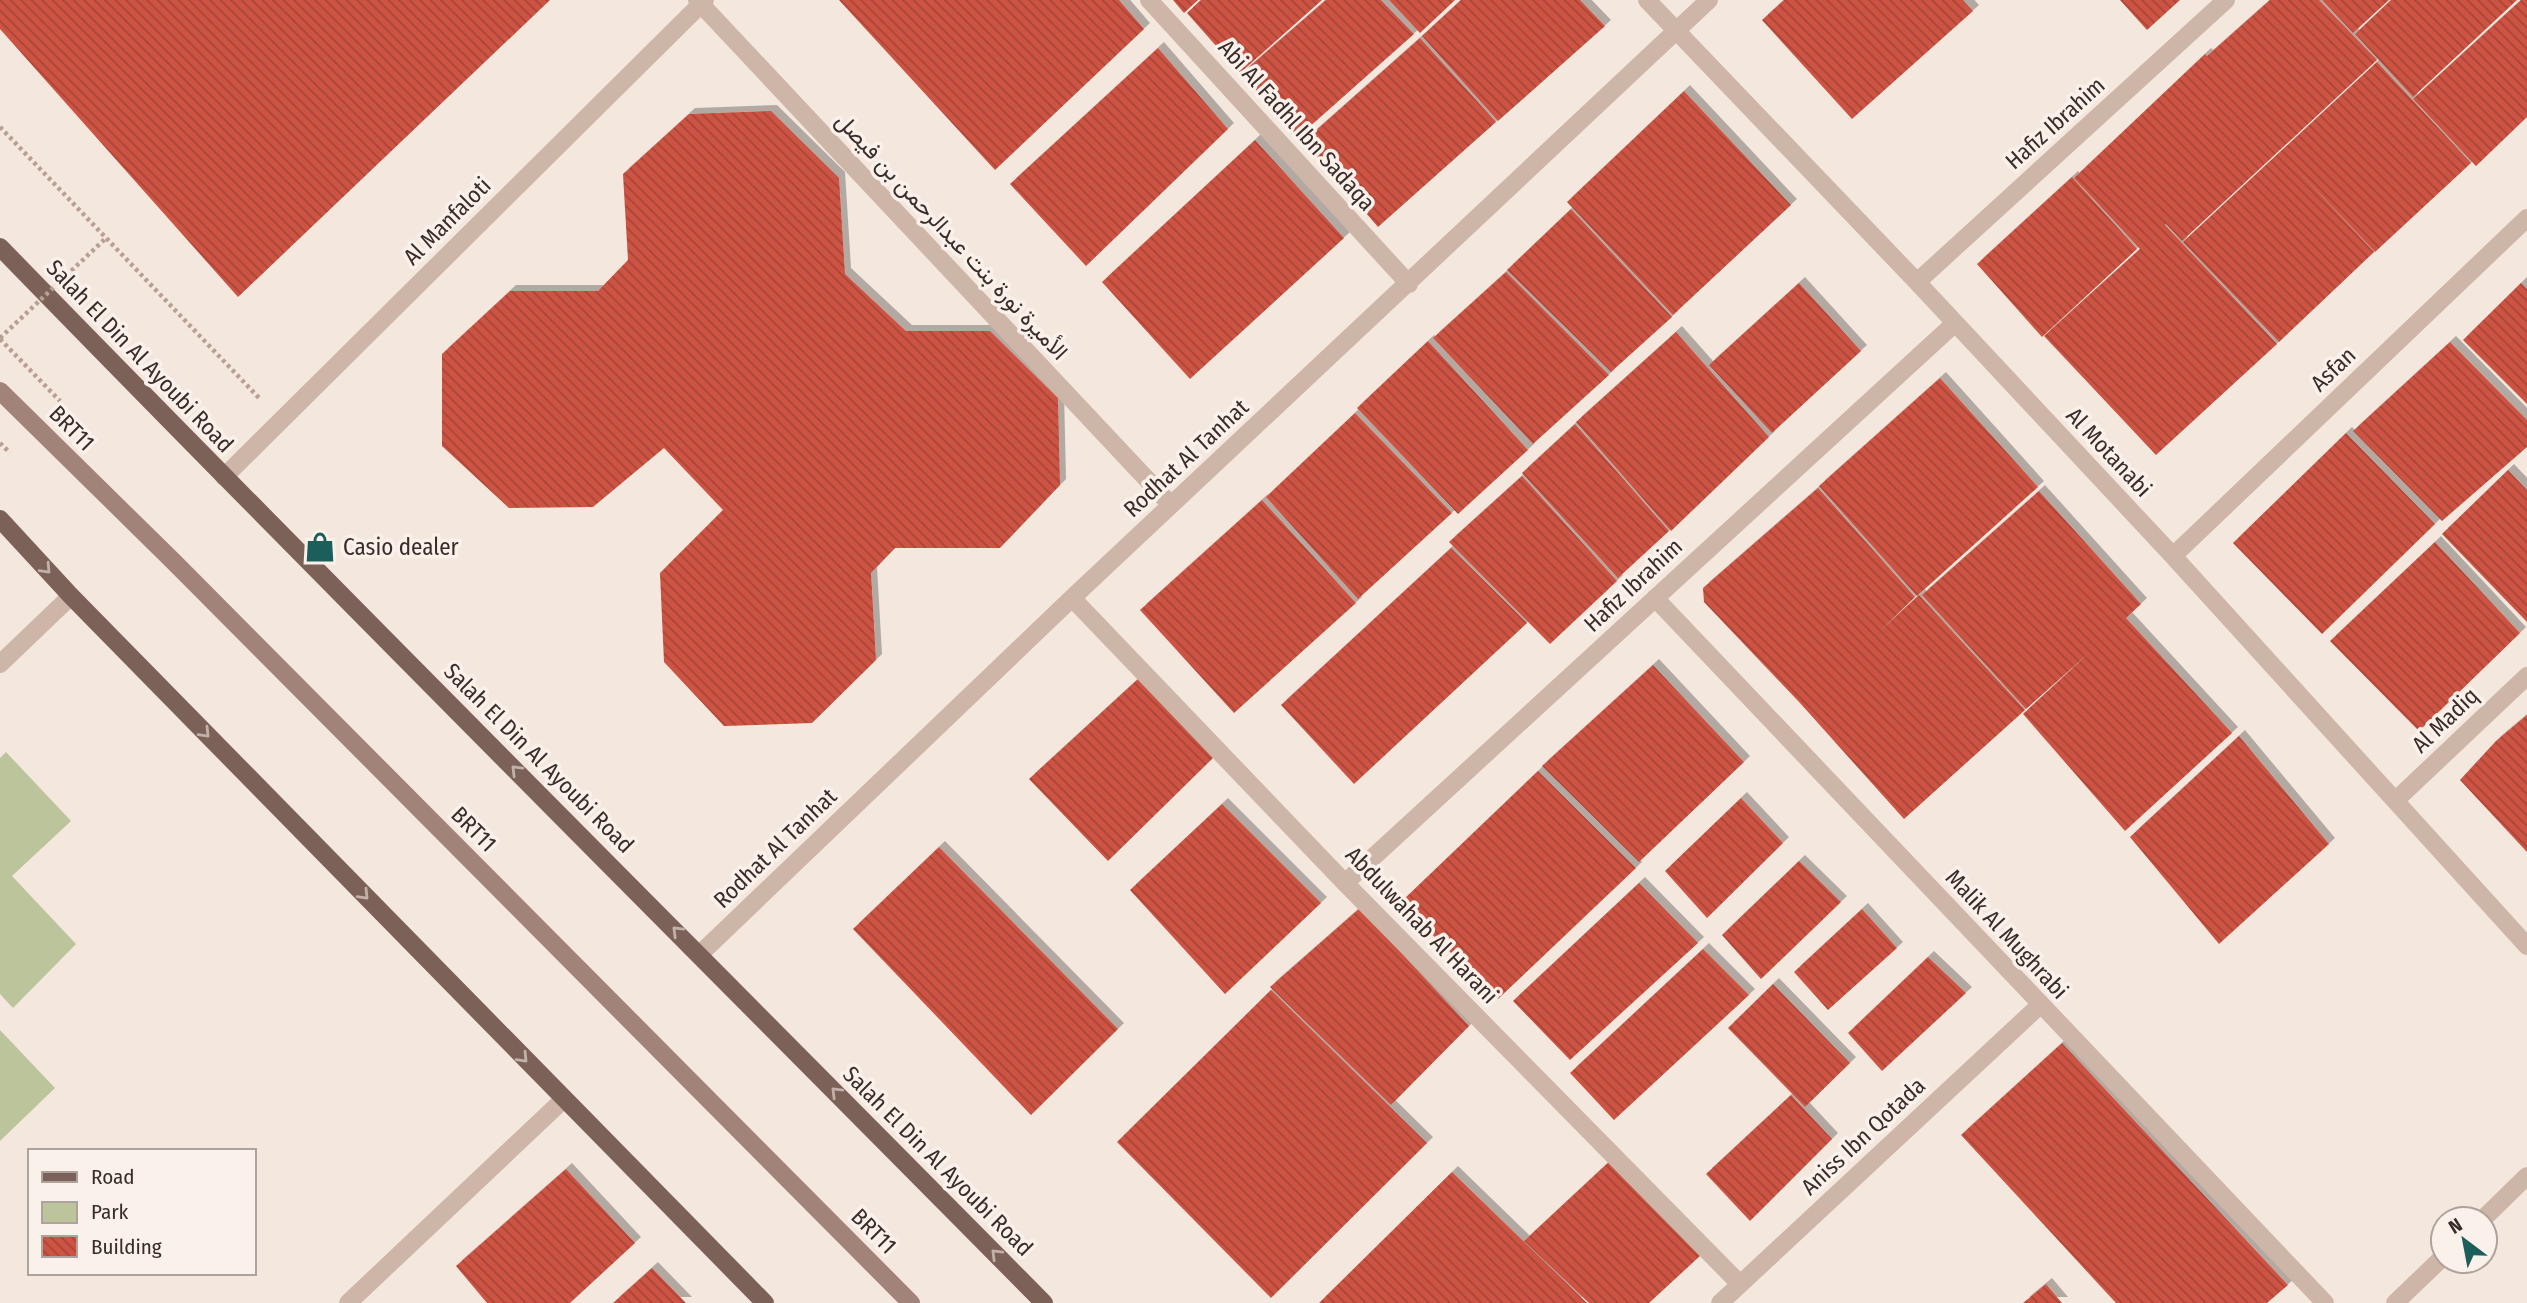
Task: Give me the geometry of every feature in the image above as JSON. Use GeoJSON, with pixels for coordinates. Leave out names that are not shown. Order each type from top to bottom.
{"type":"FeatureCollection","features":[{"type":"Feature","properties":{"kind":"main road","name":"Salah El Din Al Ayoubi Road"},"geometry":{"type":"LineString","coordinates":[[0,247],[224,477],[1044,1303]]}},
{"type":"Feature","properties":{"kind":"main road","name":"BRT11"},"geometry":{"type":"LineString","coordinates":[[0,391],[173,561],[911,1303]]}},
{"type":"Feature","properties":{"kind":"main road"},"geometry":{"type":"LineString","coordinates":[[0,519],[71,596],[765,1303]]}},
{"type":"Feature","properties":{"kind":"street","name":"Abi Al Fadhl Ibn Sadaqa"},"geometry":{"type":"LineString","coordinates":[[1149,0],[1409,284]]}},
{"type":"Feature","properties":{"kind":"street","name":"Al Motanabi"},"geometry":{"type":"LineString","coordinates":[[1647,0],[1917,282],[2173,556],[2527,946]]}},
{"type":"Feature","properties":{"kind":"street","name":"Rodhat Al Tanhat"},"geometry":{"type":"LineString","coordinates":[[700,954],[1072,598],[1709,0]]}},
{"type":"Feature","properties":{"kind":"street","name":"Hafiz Ibrahim"},"geometry":{"type":"LineString","coordinates":[[1917,282],[2226,0]]}},
{"type":"Feature","properties":{"kind":"street","name":"Al Manfaloti"},"geometry":{"type":"LineString","coordinates":[[224,477],[701,1]]}},
{"type":"Feature","properties":{"kind":"street","name":"الأميرة نورة بنت عبدالرحمن بن فيصل"},"geometry":{"type":"LineString","coordinates":[[701,1],[1171,505]]}},
{"type":"Feature","properties":{"kind":"street","name":"Asfan"},"geometry":{"type":"LineString","coordinates":[[2173,556],[2527,218]]}},
{"type":"Feature","properties":{"kind":"street","name":"Hafiz Ibrahim"},"geometry":{"type":"LineString","coordinates":[[1345,883],[1954,324]]}},
{"type":"Feature","properties":{"kind":"street"},"geometry":{"type":"LineString","coordinates":[[0,664],[71,596]]}},
{"type":"Feature","properties":{"kind":"street","name":"Abdulwahab Al Harani"},"geometry":{"type":"LineString","coordinates":[[1072,598],[1345,883],[1740,1283]]}},
{"type":"Feature","properties":{"kind":"street","name":"Malik Al Mughrabi"},"geometry":{"type":"LineString","coordinates":[[1656,598],[2325,1303]]}},
{"type":"Feature","properties":{"kind":"street","name":"Al Madiq"},"geometry":{"type":"LineString","coordinates":[[2396,800],[2527,676]]}},
{"type":"Feature","properties":{"kind":"street","name":"Aniss Ibn Qotada"},"geometry":{"type":"LineString","coordinates":[[1720,1303],[2040,1005]]}},
{"type":"Feature","properties":{"kind":"street"},"geometry":{"type":"LineString","coordinates":[[348,1303],[564,1099]]}},
{"type":"Feature","properties":{"kind":"street"},"geometry":{"type":"LineString","coordinates":[[2497,1205],[2527,1176]]}},
{"type":"Feature","properties":{"kind":"street"},"geometry":{"type":"LineString","coordinates":[[2395,1303],[2429,1270]]}},
{"type":"Feature","properties":{"kind":"path"},"geometry":{"type":"LineString","coordinates":[[0,127],[281,421]]}},
{"type":"Feature","properties":{"kind":"path"},"geometry":{"type":"LineString","coordinates":[[60,401],[0,338],[105,239]]}},
{"type":"Feature","properties":{"kind":"path"},"geometry":{"type":"LineString","coordinates":[[0,443],[10,453]]}},
{"type":"Feature","properties":{"kind":"green space"},"geometry":{"type":"Polygon","coordinates":[[[6,752],[71,821],[12,876],[76,944],[13,1008],[0,994],[0,758],[6,752]]]}},
{"type":"Feature","properties":{"kind":"green space"},"geometry":{"type":"Polygon","coordinates":[[[0,1030],[55,1088],[0,1141],[0,1030]]]}},
{"type":"Feature","properties":{"kind":"building"},"geometry":{"type":"Polygon","coordinates":[[[0,0],[550,0],[238,297],[0,29],[0,0]]]}},
{"type":"Feature","properties":{"kind":"building"},"geometry":{"type":"Polygon","coordinates":[[[839,0],[1119,0],[1144,29],[995,170],[839,0]]]}},
{"type":"Feature","properties":{"kind":"building"},"geometry":{"type":"Polygon","coordinates":[[[1173,0],[1198,0],[1184,13],[1173,0]]]}},
{"type":"Feature","properties":{"kind":"building"},"geometry":{"type":"Polygon","coordinates":[[[1201,0],[1322,0],[1240,73],[1187,13],[1201,0]]]}},
{"type":"Feature","properties":{"kind":"building"},"geometry":{"type":"Polygon","coordinates":[[[1326,0],[1381,0],[1414,34],[1298,137],[1241,74],[1326,0]]]}},
{"type":"Feature","properties":{"kind":"building"},"geometry":{"type":"Polygon","coordinates":[[[1389,0],[1455,0],[1420,33],[1389,0]]]}},
{"type":"Feature","properties":{"kind":"building"},"geometry":{"type":"Polygon","coordinates":[[[1461,0],[1580,0],[1605,26],[1498,121],[1422,36],[1461,0]]]}},
{"type":"Feature","properties":{"kind":"building"},"geometry":{"type":"Polygon","coordinates":[[[1784,0],[1963,0],[1973,11],[1852,119],[1762,20],[1784,0]]]}},
{"type":"Feature","properties":{"kind":"building"},"geometry":{"type":"Polygon","coordinates":[[[2120,0],[2180,0],[2147,30],[2120,0]]]}},
{"type":"Feature","properties":{"kind":"building"},"geometry":{"type":"Polygon","coordinates":[[[2270,0],[2319,0],[2377,60],[2182,241],[2165,225],[2277,344],[2156,455],[2044,336],[2140,249],[2074,178],[2205,54],[2207,56],[2270,0]]]}},
{"type":"Feature","properties":{"kind":"building"},"geometry":{"type":"Polygon","coordinates":[[[2322,0],[2389,0],[2353,33],[2322,0]]]}},
{"type":"Feature","properties":{"kind":"building"},"geometry":{"type":"Polygon","coordinates":[[[2391,0],[2517,0],[2413,97],[2355,34],[2391,0]]]}},
{"type":"Feature","properties":{"kind":"building"},"geometry":{"type":"Polygon","coordinates":[[[2521,0],[2527,0],[2527,117],[2476,166],[2413,99],[2521,0]]]}},
{"type":"Feature","properties":{"kind":"building"},"geometry":{"type":"Polygon","coordinates":[[[1420,38],[1496,122],[1378,227],[1304,141],[1420,38]]]}},
{"type":"Feature","properties":{"kind":"building"},"geometry":{"type":"Polygon","coordinates":[[[1158,48],[1228,129],[1086,266],[1010,184],[1158,48]]]}},
{"type":"Feature","properties":{"kind":"building"},"geometry":{"type":"Polygon","coordinates":[[[2377,62],[2471,163],[2375,252],[2289,161],[2374,252],[2279,342],[2183,242],[2377,62]]]}},
{"type":"Feature","properties":{"kind":"building"},"geometry":{"type":"Polygon","coordinates":[[[1684,91],[1791,205],[1673,315],[1567,202],[1684,91]]]}},
{"type":"Feature","properties":{"kind":"building"},"geometry":{"type":"Polygon","coordinates":[[[771,111],[839,178],[845,274],[906,331],[990,331],[1058,398],[1060,485],[1000,548],[895,548],[871,573],[876,660],[812,723],[724,726],[664,662],[660,573],[723,510],[664,448],[593,507],[509,508],[442,446],[442,354],[510,291],[598,291],[628,260],[623,174],[689,114],[771,111]]]}},
{"type":"Feature","properties":{"kind":"building"},"geometry":{"type":"Polygon","coordinates":[[[1255,140],[1344,238],[1190,379],[1102,282],[1255,140]]]}},
{"type":"Feature","properties":{"kind":"building"},"geometry":{"type":"Polygon","coordinates":[[[2072,177],[2137,249],[2042,337],[1977,264],[2072,177]]]}},
{"type":"Feature","properties":{"kind":"building"},"geometry":{"type":"Polygon","coordinates":[[[1571,209],[1672,317],[1611,372],[1507,270],[1571,209]]]}},
{"type":"Feature","properties":{"kind":"building"},"geometry":{"type":"Polygon","coordinates":[[[1506,272],[1609,375],[1533,444],[1433,338],[1506,272]]]}},
{"type":"Feature","properties":{"kind":"building"},"geometry":{"type":"Polygon","coordinates":[[[1799,283],[1861,351],[1772,433],[1709,365],[1799,283]]]}},
{"type":"Feature","properties":{"kind":"building"},"geometry":{"type":"Polygon","coordinates":[[[2521,283],[2527,289],[2527,404],[2463,340],[2521,283]]]}},
{"type":"Feature","properties":{"kind":"building"},"geometry":{"type":"Polygon","coordinates":[[[1676,332],[1769,437],[1671,531],[1576,422],[1676,332]]]}},
{"type":"Feature","properties":{"kind":"building"},"geometry":{"type":"Polygon","coordinates":[[[1428,341],[1528,450],[1458,514],[1357,408],[1428,341]]]}},
{"type":"Feature","properties":{"kind":"building"},"geometry":{"type":"Polygon","coordinates":[[[2450,342],[2527,420],[2527,447],[2442,521],[2353,431],[2450,342]]]}},
{"type":"Feature","properties":{"kind":"building"},"geometry":{"type":"Polygon","coordinates":[[[1940,378],[2038,487],[1917,596],[1819,486],[1940,378]]]}},
{"type":"Feature","properties":{"kind":"building"},"geometry":{"type":"Polygon","coordinates":[[[1355,413],[1452,513],[1358,599],[1266,497],[1355,413]]]}},
{"type":"Feature","properties":{"kind":"building"},"geometry":{"type":"Polygon","coordinates":[[[1575,424],[1669,531],[1618,578],[1522,473],[1575,424]]]}},
{"type":"Feature","properties":{"kind":"building"},"geometry":{"type":"Polygon","coordinates":[[[2346,433],[2435,524],[2322,634],[2233,543],[2346,433]]]}},
{"type":"Feature","properties":{"kind":"building"},"geometry":{"type":"Polygon","coordinates":[[[2508,470],[2527,490],[2527,622],[2442,534],[2508,470]]]}},
{"type":"Feature","properties":{"kind":"building"},"geometry":{"type":"Polygon","coordinates":[[[1522,476],[1617,581],[1550,644],[1449,542],[1522,476]]]}},
{"type":"Feature","properties":{"kind":"building"},"geometry":{"type":"Polygon","coordinates":[[[1818,488],[1915,597],[1879,632],[1919,595],[2025,710],[1904,819],[1800,703],[1704,602],[1703,588],[1818,488]]]}},
{"type":"Feature","properties":{"kind":"building"},"geometry":{"type":"Polygon","coordinates":[[[2039,491],[2141,604],[2126,618],[2232,733],[2125,831],[2023,714],[2090,652],[2026,709],[1922,595],[2039,491]]]}},
{"type":"Feature","properties":{"kind":"building"},"geometry":{"type":"Polygon","coordinates":[[[1262,500],[1356,603],[1234,713],[1140,610],[1262,500]]]}},
{"type":"Feature","properties":{"kind":"building"},"geometry":{"type":"Polygon","coordinates":[[[2435,542],[2520,633],[2419,731],[2330,641],[2435,542]]]}},
{"type":"Feature","properties":{"kind":"building"},"geometry":{"type":"Polygon","coordinates":[[[1451,548],[1527,623],[1354,784],[1281,705],[1451,548]]]}},
{"type":"Feature","properties":{"kind":"building"},"geometry":{"type":"Polygon","coordinates":[[[1653,665],[1744,762],[1639,862],[1542,766],[1653,665]]]}},
{"type":"Feature","properties":{"kind":"building"},"geometry":{"type":"Polygon","coordinates":[[[1138,679],[1214,757],[1108,861],[1029,779],[1138,679]]]}},
{"type":"Feature","properties":{"kind":"building"},"geometry":{"type":"Polygon","coordinates":[[[2527,715],[2527,852],[2460,780],[2496,741],[2527,715]]]}},
{"type":"Feature","properties":{"kind":"building"},"geometry":{"type":"Polygon","coordinates":[[[2239,736],[2329,844],[2219,944],[2130,837],[2239,736]]]}},
{"type":"Feature","properties":{"kind":"building"},"geometry":{"type":"Polygon","coordinates":[[[1538,771],[1636,868],[1498,999],[1400,903],[1538,771]]]}},
{"type":"Feature","properties":{"kind":"building"},"geometry":{"type":"Polygon","coordinates":[[[1741,798],[1783,843],[1707,918],[1665,871],[1741,798]]]}},
{"type":"Feature","properties":{"kind":"building"},"geometry":{"type":"Polygon","coordinates":[[[1222,804],[1321,903],[1225,994],[1130,890],[1222,804]]]}},
{"type":"Feature","properties":{"kind":"building"},"geometry":{"type":"Polygon","coordinates":[[[939,847],[1118,1029],[1031,1115],[853,929],[939,847]]]}},
{"type":"Feature","properties":{"kind":"building"},"geometry":{"type":"Polygon","coordinates":[[[1799,861],[1841,902],[1761,979],[1722,935],[1799,861]]]}},
{"type":"Feature","properties":{"kind":"building"},"geometry":{"type":"Polygon","coordinates":[[[1639,883],[1698,943],[1570,1060],[1513,1001],[1639,883]]]}},
{"type":"Feature","properties":{"kind":"building"},"geometry":{"type":"Polygon","coordinates":[[[1360,908],[1469,1026],[1391,1105],[1270,987],[1360,908]]]}},
{"type":"Feature","properties":{"kind":"building"},"geometry":{"type":"Polygon","coordinates":[[[1862,909],[1897,948],[1828,1010],[1794,972],[1862,909]]]}},
{"type":"Feature","properties":{"kind":"building"},"geometry":{"type":"Polygon","coordinates":[[[1703,949],[1749,995],[1614,1120],[1570,1073],[1703,949]]]}},
{"type":"Feature","properties":{"kind":"building"},"geometry":{"type":"Polygon","coordinates":[[[1928,957],[1966,993],[1882,1071],[1848,1033],[1928,957]]]}},
{"type":"Feature","properties":{"kind":"building"},"geometry":{"type":"Polygon","coordinates":[[[1773,984],[1850,1063],[1805,1107],[1728,1028],[1773,984]]]}},
{"type":"Feature","properties":{"kind":"building"},"geometry":{"type":"Polygon","coordinates":[[[1271,990],[1427,1143],[1271,1298],[1117,1142],[1271,990]]]}},
{"type":"Feature","properties":{"kind":"building"},"geometry":{"type":"Polygon","coordinates":[[[2062,1043],[2288,1285],[2267,1303],[2116,1303],[1961,1135],[2062,1043]]]}},
{"type":"Feature","properties":{"kind":"building"},"geometry":{"type":"Polygon","coordinates":[[[1791,1095],[1832,1139],[1750,1221],[1706,1174],[1791,1095]]]}},
{"type":"Feature","properties":{"kind":"building"},"geometry":{"type":"Polygon","coordinates":[[[1611,1160],[1701,1255],[1649,1303],[1589,1303],[1524,1241],[1611,1160]]]}},
{"type":"Feature","properties":{"kind":"building"},"geometry":{"type":"Polygon","coordinates":[[[566,1169],[635,1243],[570,1303],[487,1303],[456,1266],[566,1169]]]}},
{"type":"Feature","properties":{"kind":"building"},"geometry":{"type":"Polygon","coordinates":[[[1452,1172],[1587,1303],[1319,1303],[1452,1172]]]}},
{"type":"Feature","properties":{"kind":"building"},"geometry":{"type":"Polygon","coordinates":[[[652,1268],[686,1303],[613,1303],[652,1268]]]}},
{"type":"Feature","properties":{"kind":"building"},"geometry":{"type":"Polygon","coordinates":[[[2046,1284],[2062,1303],[2023,1303],[2046,1284]]]}},
{"type":"Feature","properties":{"kind":"place","name":"Casio dealer"},"geometry":{"type":"Point","coordinates":[320,547]}}]}
